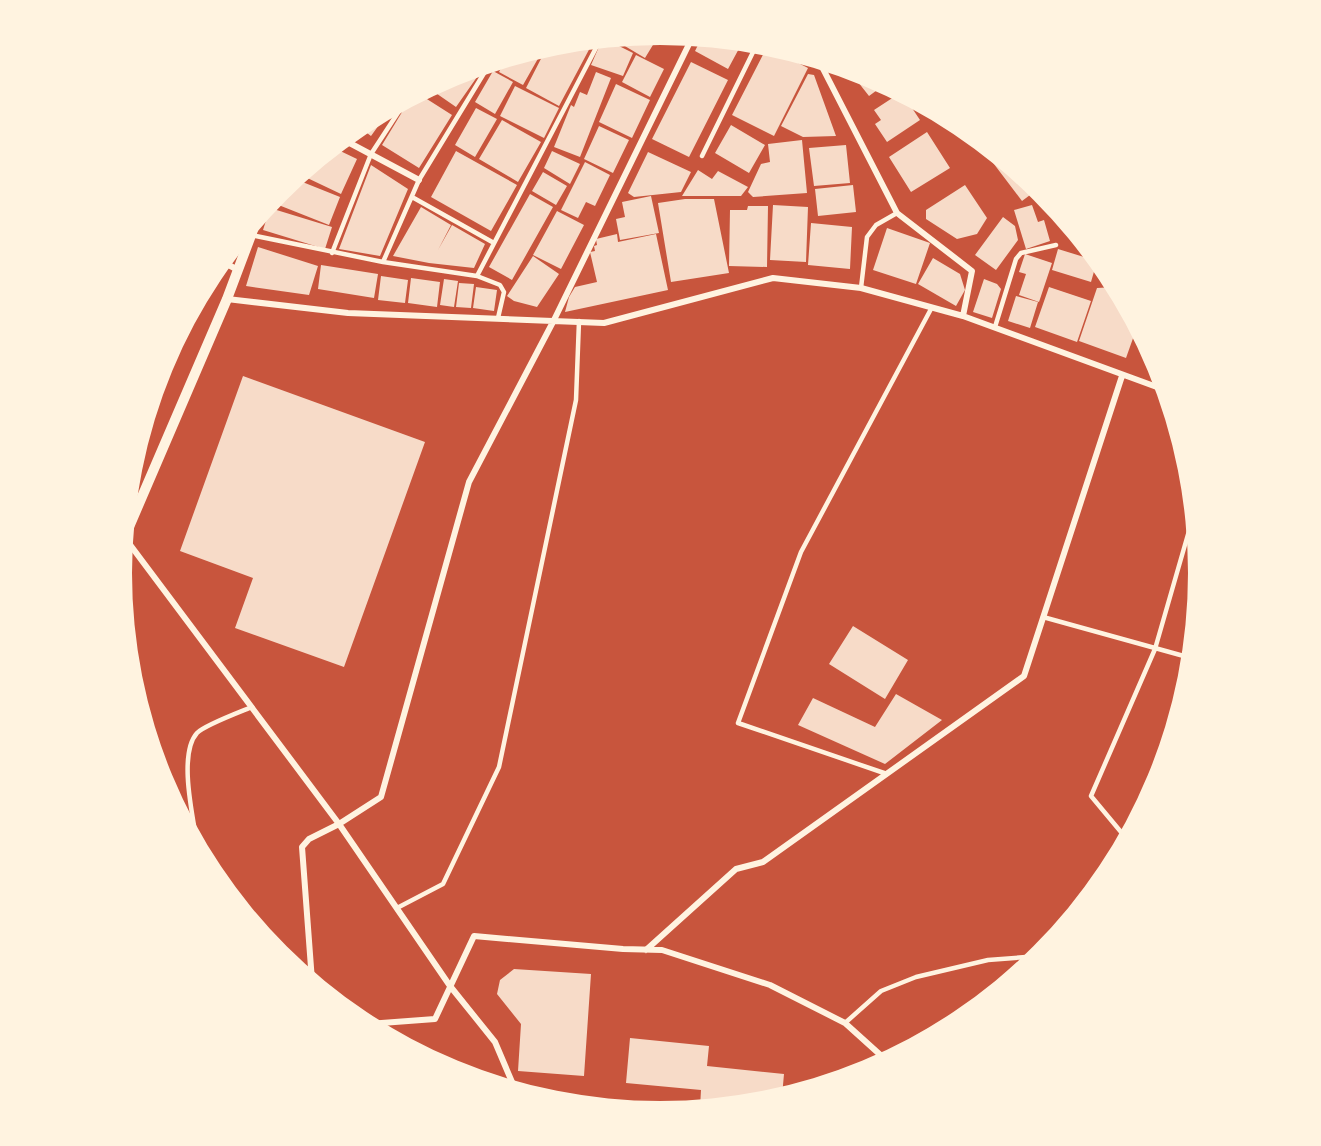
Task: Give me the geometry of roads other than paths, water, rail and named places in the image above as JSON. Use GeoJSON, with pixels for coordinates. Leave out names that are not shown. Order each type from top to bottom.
{"type":"FeatureCollection","features":[{"type":"Feature","properties":{"kind":"street"},"geometry":{"type":"LineString","coordinates":[[311,969],[302,847],[309,839],[339,824],[381,797],[469,482],[554,320],[688,46]]}},
{"type":"Feature","properties":{"kind":"street"},"geometry":{"type":"LineString","coordinates":[[824,71],[897,213],[972,271],[963,316]]}},
{"type":"Feature","properties":{"kind":"street"},"geometry":{"type":"LineString","coordinates":[[352,144],[420,180]]}},
{"type":"Feature","properties":{"kind":"street"},"geometry":{"type":"LineString","coordinates":[[136,512],[227,299],[247,246]]}},
{"type":"Feature","properties":{"kind":"street"},"geometry":{"type":"LineString","coordinates":[[231,266],[238,270]]}},
{"type":"Feature","properties":{"kind":"street"},"geometry":{"type":"LineString","coordinates":[[227,299],[348,313],[604,323],[773,278],[861,288],[963,316],[1154,386]]}},
{"type":"Feature","properties":{"kind":"street"},"geometry":{"type":"LineString","coordinates":[[646,950],[736,869],[763,862],[1023,676],[1122,376]]}},
{"type":"Feature","properties":{"kind":"street"},"geometry":{"type":"LineString","coordinates":[[134,546],[339,824],[450,986],[495,1042],[511,1079]]}},
{"type":"Feature","properties":{"kind":"street"},"geometry":{"type":"LineString","coordinates":[[384,1023],[435,1019],[474,936],[662,950],[770,985],[845,1023],[879,1054]]}},
{"type":"Feature","properties":{"kind":"lane"},"geometry":{"type":"LineString","coordinates":[[477,276],[595,50]]}},
{"type":"Feature","properties":{"kind":"lane"},"geometry":{"type":"LineString","coordinates":[[702,156],[752,53]]}},
{"type":"Feature","properties":{"kind":"lane"},"geometry":{"type":"LineString","coordinates":[[383,262],[420,180],[482,76]]}},
{"type":"Feature","properties":{"kind":"lane"},"geometry":{"type":"LineString","coordinates":[[333,253],[371,154],[396,116]]}},
{"type":"Feature","properties":{"kind":"lane"},"geometry":{"type":"LineString","coordinates":[[412,197],[494,243]]}},
{"type":"Feature","properties":{"kind":"lane"},"geometry":{"type":"LineString","coordinates":[[861,288],[867,237],[876,225],[897,213]]}},
{"type":"Feature","properties":{"kind":"lane"},"geometry":{"type":"LineString","coordinates":[[255,236],[333,253],[477,276],[500,285],[504,292],[498,318]]}},
{"type":"Feature","properties":{"kind":"lane"},"geometry":{"type":"LineString","coordinates":[[995,327],[1016,259],[1021,253],[1056,245]]}},
{"type":"Feature","properties":{"kind":"lane"},"geometry":{"type":"LineString","coordinates":[[886,774],[738,723],[801,552],[931,309]]}},
{"type":"Feature","properties":{"kind":"lane"},"geometry":{"type":"LineString","coordinates":[[397,908],[443,884],[499,767],[576,400],[579,321]]}},
{"type":"Feature","properties":{"kind":"lane"},"geometry":{"type":"LineString","coordinates":[[1121,832],[1090,796],[1155,649],[1187,540]]}},
{"type":"Feature","properties":{"kind":"lane"},"geometry":{"type":"LineString","coordinates":[[1043,617],[1182,656]]}},
{"type":"Feature","properties":{"kind":"lane"},"geometry":{"type":"LineString","coordinates":[[193,818],[188,764],[190,744],[198,732],[252,707]]}},
{"type":"Feature","properties":{"kind":"lane"},"geometry":{"type":"LineString","coordinates":[[845,1023],[881,991],[916,977],[988,960],[1022,957]]}}]}
